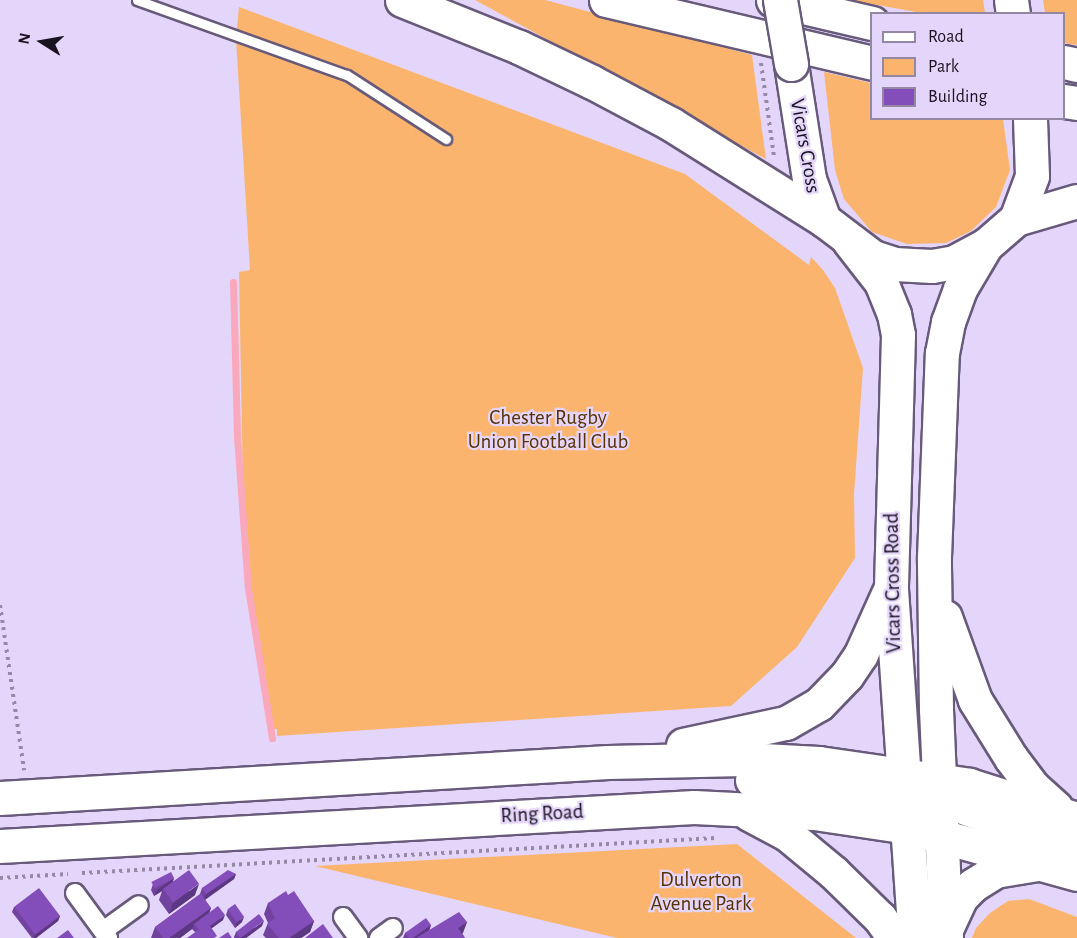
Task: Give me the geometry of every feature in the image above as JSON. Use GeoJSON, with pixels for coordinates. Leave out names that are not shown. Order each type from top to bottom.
{"type":"FeatureCollection","features":[{"type":"Feature","properties":{"kind":"highway"},"geometry":{"type":"LineString","coordinates":[[402,0],[519,47],[592,82],[765,182],[824,220]]}},
{"type":"Feature","properties":{"kind":"highway"},"geometry":{"type":"LineString","coordinates":[[606,0],[870,63]]}},
{"type":"Feature","properties":{"kind":"highway"},"geometry":{"type":"LineString","coordinates":[[773,0],[870,23]]}},
{"type":"Feature","properties":{"kind":"highway","name":"Vicars Cross"},"geometry":{"type":"LineString","coordinates":[[780,0],[775,60],[809,179],[824,220],[873,257],[912,267],[954,262],[986,245],[1016,219],[1032,176],[1030,120]]}},
{"type":"Feature","properties":{"kind":"highway"},"geometry":{"type":"LineString","coordinates":[[1016,219],[1077,201]]}},
{"type":"Feature","properties":{"kind":"highway","name":"Vicars Cross Road"},"geometry":{"type":"LineString","coordinates":[[849,241],[881,282],[894,314],[898,335],[891,589],[915,938]]}},
{"type":"Feature","properties":{"kind":"highway","name":"Vicars Cross Road"},"geometry":{"type":"LineString","coordinates":[[946,934],[939,790],[934,556],[942,353],[948,321],[960,289],[986,245]]}},
{"type":"Feature","properties":{"kind":"highway"},"geometry":{"type":"LineString","coordinates":[[934,556],[950,638],[975,700],[1033,787],[1068,815]]}},
{"type":"Feature","properties":{"kind":"highway"},"geometry":{"type":"LineString","coordinates":[[608,762],[765,729],[803,715],[847,675],[876,625],[891,589]]}},
{"type":"Feature","properties":{"kind":"highway","name":"Ring Road"},"geometry":{"type":"LineString","coordinates":[[14,797],[608,762],[744,759],[804,761],[905,804]]}},
{"type":"Feature","properties":{"kind":"highway"},"geometry":{"type":"LineString","coordinates":[[939,790],[1077,849]]}},
{"type":"Feature","properties":{"kind":"highway","name":"Ring Road"},"geometry":{"type":"LineString","coordinates":[[0,846],[668,806],[731,822],[905,804],[939,790],[1000,792],[1068,815]]}},
{"type":"Feature","properties":{"kind":"highway"},"geometry":{"type":"LineString","coordinates":[[905,804],[942,835],[1077,874]]}},
{"type":"Feature","properties":{"kind":"highway"},"geometry":{"type":"LineString","coordinates":[[731,822],[788,834],[845,882],[894,938]]}},
{"type":"Feature","properties":{"kind":"highway"},"geometry":{"type":"LineString","coordinates":[[946,934],[961,897],[983,878],[1017,865],[1044,863]]}},
{"type":"Feature","properties":{"kind":"street"},"geometry":{"type":"LineString","coordinates":[[75,893],[105,934],[139,905]]}},
{"type":"Feature","properties":{"kind":"street"},"geometry":{"type":"LineString","coordinates":[[343,916],[358,938]]}},
{"type":"Feature","properties":{"kind":"lane"},"geometry":{"type":"LineString","coordinates":[[137,0],[347,75],[446,139]]}},
{"type":"Feature","properties":{"kind":"path"},"geometry":{"type":"LineString","coordinates":[[765,182],[776,166],[775,60]]}},
{"type":"Feature","properties":{"kind":"path"},"geometry":{"type":"LineString","coordinates":[[0,605],[14,797]]}},
{"type":"Feature","properties":{"kind":"path"},"geometry":{"type":"LineString","coordinates":[[0,878],[731,822]]}},
{"type":"Feature","properties":{"kind":"path"},"geometry":{"type":"LineString","coordinates":[[35,844],[40,876]]}},
{"type":"Feature","properties":{"kind":"green space"},"geometry":{"type":"Polygon","coordinates":[[[475,0],[545,0],[752,55],[766,159],[475,0]]]}},
{"type":"Feature","properties":{"kind":"green space"},"geometry":{"type":"Polygon","coordinates":[[[849,0],[983,0],[985,12],[916,12],[849,0]]]}},
{"type":"Feature","properties":{"kind":"green space"},"geometry":{"type":"Polygon","coordinates":[[[1043,0],[1077,0],[1077,45],[1065,43],[1065,12],[1045,12],[1043,0]]]}},
{"type":"Feature","properties":{"kind":"green space","name":"Chester Rugby Union Football Club"},"geometry":{"type":"Polygon","coordinates":[[[239,7],[685,174],[809,265],[811,257],[823,270],[835,288],[863,368],[854,494],[855,558],[797,647],[731,706],[277,736],[277,729],[273,729],[251,586],[243,487],[239,272],[250,270],[236,38],[239,7]]]}},
{"type":"Feature","properties":{"kind":"green space"},"geometry":{"type":"Polygon","coordinates":[[[824,72],[870,83],[870,120],[1003,120],[1010,170],[996,207],[971,231],[946,243],[907,244],[872,232],[844,199],[835,170],[824,72]]]}},
{"type":"Feature","properties":{"kind":"green space","name":"Dulverton Avenue Park"},"geometry":{"type":"Polygon","coordinates":[[[737,844],[856,938],[617,938],[315,866],[737,844]]]}},
{"type":"Feature","properties":{"kind":"green space"},"geometry":{"type":"Polygon","coordinates":[[[1029,899],[1077,917],[1077,938],[972,938],[976,928],[990,913],[1008,901],[1029,899]]]}},
{"type":"Feature","properties":{"kind":"building"},"geometry":{"type":"Polygon","coordinates":[[[189,870],[199,884],[173,903],[163,889],[189,870]]]}},
{"type":"Feature","properties":{"kind":"building"},"geometry":{"type":"Polygon","coordinates":[[[228,870],[236,874],[206,894],[202,888],[228,870]]]}},
{"type":"Feature","properties":{"kind":"building"},"geometry":{"type":"Polygon","coordinates":[[[171,872],[174,878],[155,888],[151,882],[171,872]]]}},
{"type":"Feature","properties":{"kind":"building"},"geometry":{"type":"Polygon","coordinates":[[[39,888],[60,916],[35,935],[14,907],[39,888]]]}},
{"type":"Feature","properties":{"kind":"building"},"geometry":{"type":"Polygon","coordinates":[[[286,891],[288,895],[294,891],[314,921],[289,938],[279,938],[267,924],[275,918],[268,903],[286,891]]]}},
{"type":"Feature","properties":{"kind":"building"},"geometry":{"type":"Polygon","coordinates":[[[201,894],[211,908],[169,938],[163,938],[155,927],[201,894]]]}},
{"type":"Feature","properties":{"kind":"building"},"geometry":{"type":"Polygon","coordinates":[[[235,904],[244,917],[237,922],[228,909],[235,904]]]}},
{"type":"Feature","properties":{"kind":"building"},"geometry":{"type":"Polygon","coordinates":[[[218,906],[225,915],[210,926],[208,923],[199,930],[194,924],[218,906]]]}},
{"type":"Feature","properties":{"kind":"building"},"geometry":{"type":"Polygon","coordinates":[[[459,912],[467,922],[458,928],[465,938],[416,938],[459,912]]]}},
{"type":"Feature","properties":{"kind":"building"},"geometry":{"type":"Polygon","coordinates":[[[259,914],[264,921],[240,938],[236,932],[259,914]]]}},
{"type":"Feature","properties":{"kind":"building"},"geometry":{"type":"Polygon","coordinates":[[[426,918],[431,925],[413,938],[409,938],[405,933],[426,918]]]}},
{"type":"Feature","properties":{"kind":"building"},"geometry":{"type":"Polygon","coordinates":[[[208,923],[217,936],[187,938],[208,923]]]}},
{"type":"Feature","properties":{"kind":"building"},"geometry":{"type":"Polygon","coordinates":[[[323,924],[333,938],[305,938],[323,924]]]}},
{"type":"Feature","properties":{"kind":"building"},"geometry":{"type":"Polygon","coordinates":[[[68,930],[74,938],[57,938],[68,930]]]}},
{"type":"Feature","properties":{"kind":"building"},"geometry":{"type":"Polygon","coordinates":[[[228,932],[232,938],[219,938],[228,932]]]}},
{"type":"Feature","properties":{"kind":"waterway"},"geometry":{"type":"LineString","coordinates":[[233,282],[237,436],[248,588],[272,738]]}}]}
